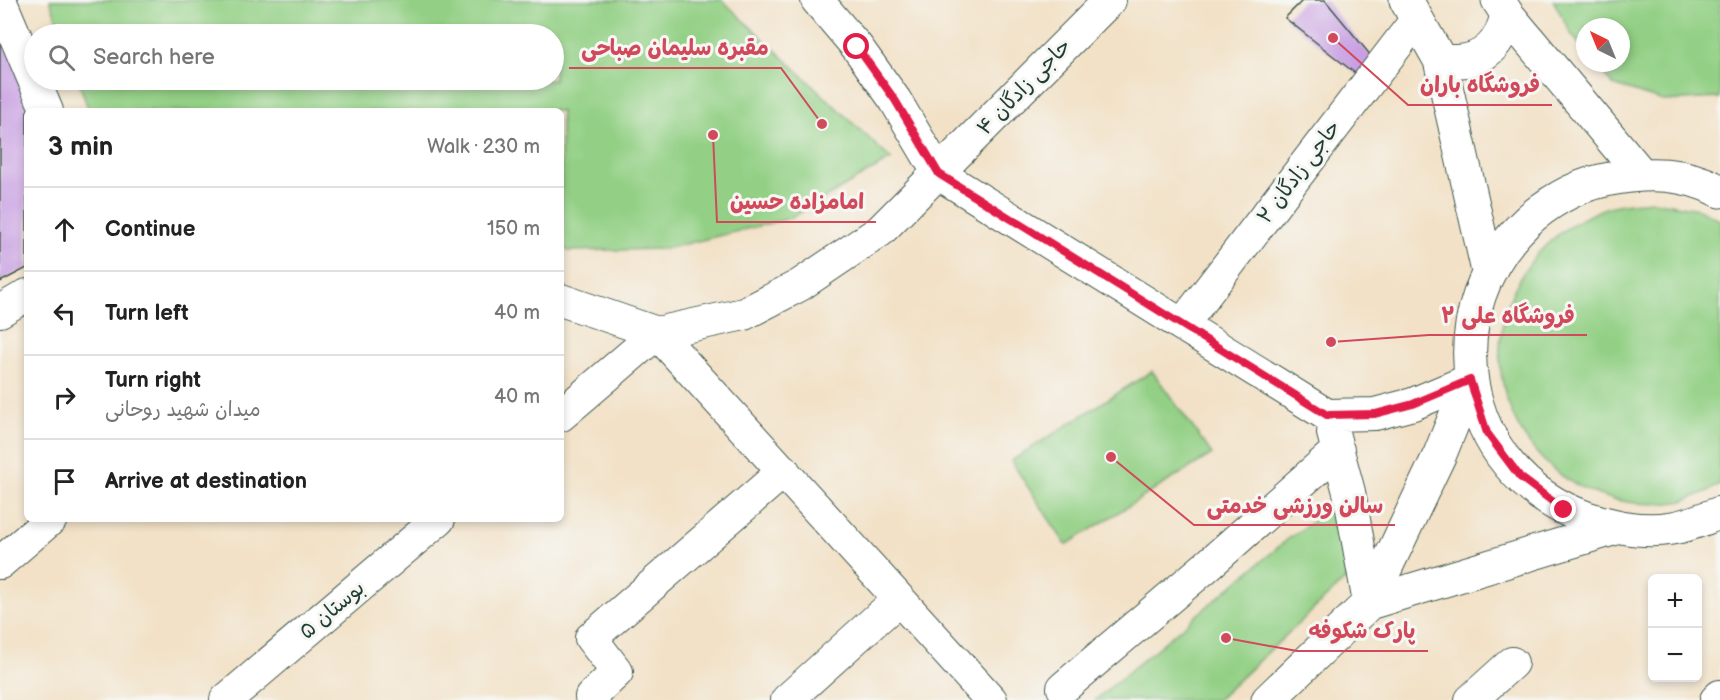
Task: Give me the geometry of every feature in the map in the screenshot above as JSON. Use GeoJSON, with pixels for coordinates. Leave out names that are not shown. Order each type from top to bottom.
{"type":"FeatureCollection","features":[{"type":"Feature","properties":{"kind":"main road"},"geometry":{"type":"LineString","coordinates":[[1440,60],[1455,63],[1471,61],[1485,55],[1496,44],[1504,30],[1502,7]]}},
{"type":"Feature","properties":{"kind":"main road"},"geometry":{"type":"LineString","coordinates":[[1502,7],[1640,173]]}},
{"type":"Feature","properties":{"kind":"main road"},"geometry":{"type":"LineString","coordinates":[[1411,10],[1440,60],[1488,272]]}},
{"type":"Feature","properties":{"kind":"main road"},"geometry":{"type":"LineString","coordinates":[[1616,528],[1564,510],[1520,477],[1487,433],[1470,380],[1470,325],[1488,272],[1514,233],[1550,202],[1593,182],[1640,173],[1672,175],[1715,182]]}},
{"type":"Feature","properties":{"kind":"main road"},"geometry":{"type":"LineString","coordinates":[[1268,700],[1369,603],[1440,454],[1470,380]]}},
{"type":"Feature","properties":{"kind":"main road"},"geometry":{"type":"LineString","coordinates":[[1369,603],[1616,528],[1672,528],[1720,513]]}},
{"type":"Feature","properties":{"kind":"street"},"geometry":{"type":"LineString","coordinates":[[0,0],[24,57]]}},
{"type":"Feature","properties":{"kind":"street"},"geometry":{"type":"LineString","coordinates":[[817,0],[857,47],[895,100],[939,174],[1327,415],[1375,414],[1413,404],[1470,380]]}},
{"type":"Feature","properties":{"kind":"street","name":"حاجی زادگان ۴"},"geometry":{"type":"LineString","coordinates":[[657,333],[744,314],[800,285],[880,231],[1110,0]]}},
{"type":"Feature","properties":{"kind":"street","name":"حاجی زادگان ۲"},"geometry":{"type":"LineString","coordinates":[[1182,325],[1411,10]]}},
{"type":"Feature","properties":{"kind":"street"},"geometry":{"type":"LineString","coordinates":[[38,90],[46,108]]}},
{"type":"Feature","properties":{"kind":"street"},"geometry":{"type":"LineString","coordinates":[[0,311],[24,297]]}},
{"type":"Feature","properties":{"kind":"street"},"geometry":{"type":"LineString","coordinates":[[564,301],[657,333],[991,700]]}},
{"type":"Feature","properties":{"kind":"street"},"geometry":{"type":"LineString","coordinates":[[564,412],[657,333]]}},
{"type":"Feature","properties":{"kind":"street"},"geometry":{"type":"LineString","coordinates":[[1327,415],[1349,492],[1369,603]]}},
{"type":"Feature","properties":{"kind":"street"},"geometry":{"type":"LineString","coordinates":[[1063,688],[1338,450]]}},
{"type":"Feature","properties":{"kind":"street"},"geometry":{"type":"LineString","coordinates":[[591,699],[617,672],[591,638],[783,471]]}},
{"type":"Feature","properties":{"kind":"street"},"geometry":{"type":"LineString","coordinates":[[0,563],[48,522]]}},
{"type":"Feature","properties":{"kind":"street","name":"بوستان ۵"},"geometry":{"type":"LineString","coordinates":[[226,700],[435,522]]}},
{"type":"Feature","properties":{"kind":"street"},"geometry":{"type":"LineString","coordinates":[[787,700],[899,599]]}},
{"type":"Feature","properties":{"kind":"street"},"geometry":{"type":"LineString","coordinates":[[1471,700],[1512,663]]}},
{"type":"Feature","properties":{"kind":"street"},"geometry":{"type":"LineString","coordinates":[[1716,700],[1720,696]]}},
{"type":"Feature","properties":{"kind":"green space"},"geometry":{"type":"Polygon","coordinates":[[[50,0],[722,0],[891,159],[791,218],[665,249],[569,251],[564,248],[564,108],[88,108],[82,90],[564,90],[564,24],[58,24],[50,0]]]}},
{"type":"Feature","properties":{"kind":"green space"},"geometry":{"type":"Polygon","coordinates":[[[1553,0],[1720,0],[1720,98],[1663,101],[1613,85],[1602,72],[1630,72],[1630,18],[1576,18],[1576,40],[1553,0]]]}},
{"type":"Feature","properties":{"kind":"green space"},"geometry":{"type":"Polygon","coordinates":[[[1652,201],[1699,209],[1720,220],[1720,485],[1678,502],[1614,499],[1563,476],[1526,439],[1505,392],[1501,340],[1515,289],[1548,243],[1603,209],[1620,204],[1652,201]]]}},
{"type":"Feature","properties":{"kind":"green space"},"geometry":{"type":"Polygon","coordinates":[[[1152,371],[1212,454],[1066,545],[1011,461],[1152,371]]]}},
{"type":"Feature","properties":{"kind":"green space"},"geometry":{"type":"Polygon","coordinates":[[[1336,505],[1349,576],[1217,700],[1095,700],[1288,539],[1336,505]]]}},
{"type":"Feature","properties":{"kind":"building"},"geometry":{"type":"Polygon","coordinates":[[[1303,0],[1325,0],[1372,57],[1360,77],[1285,18],[1303,0]]]}},
{"type":"Feature","properties":{"kind":"building"},"geometry":{"type":"Polygon","coordinates":[[[0,21],[24,75],[24,90],[31,90],[39,108],[24,108],[24,270],[0,282],[0,21]]]}},
{"type":"Feature","properties":{"kind":"place","name":"فروشگاه باران"},"geometry":{"type":"Point","coordinates":[1333,38]}},
{"type":"Feature","properties":{"kind":"place","name":"مقبره سلیمان صباحی"},"geometry":{"type":"Point","coordinates":[822,124]}},
{"type":"Feature","properties":{"kind":"place","name":"امامزاده حسین"},"geometry":{"type":"Point","coordinates":[713,135]}},
{"type":"Feature","properties":{"kind":"place","name":"فروشگاه علی ۲"},"geometry":{"type":"Point","coordinates":[1331,342]}},
{"type":"Feature","properties":{"kind":"place","name":"سالن ورزشی خدمتی"},"geometry":{"type":"Point","coordinates":[1111,457]}},
{"type":"Feature","properties":{"kind":"place","name":"پارک شکوفه"},"geometry":{"type":"Point","coordinates":[1226,638]}},
{"type":"Feature","properties":{"kind":"route"},"geometry":{"type":"LineString","coordinates":[[857,47],[895,100],[939,174],[1327,415],[1375,414],[1413,404],[1470,380],[1487,433],[1520,477],[1564,510]]}}]}
